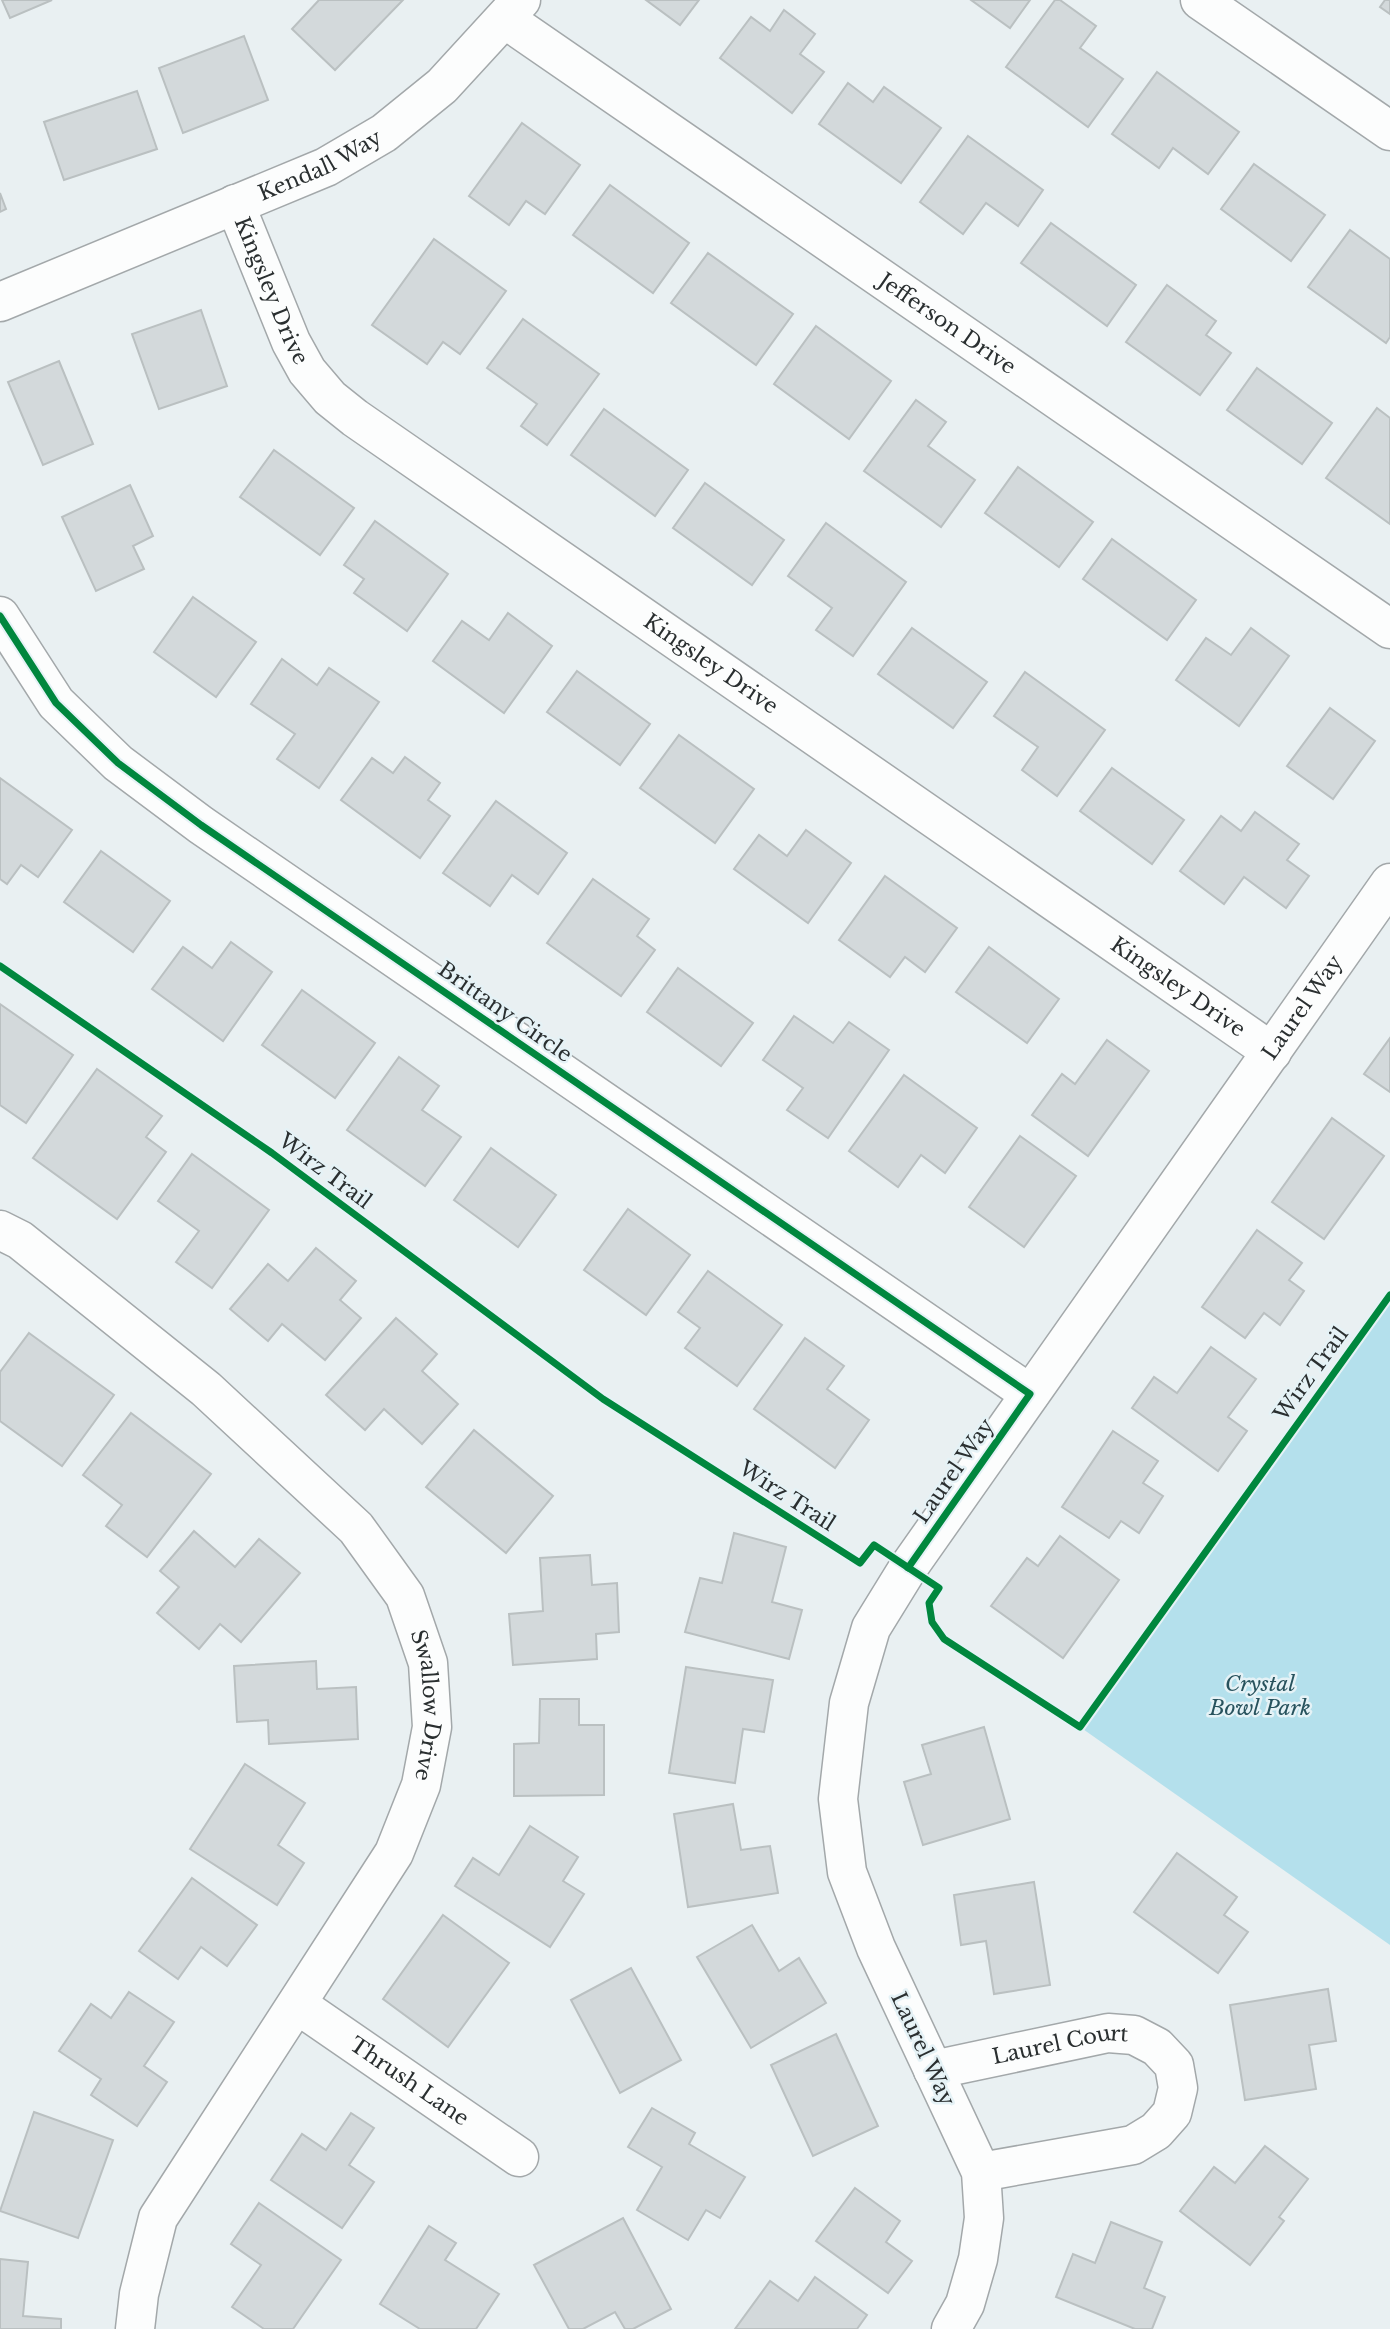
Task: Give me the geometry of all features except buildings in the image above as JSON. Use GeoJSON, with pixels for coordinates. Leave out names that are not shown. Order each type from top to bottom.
{"type":"FeatureCollection","features":[{"type":"Feature","properties":{"kind":"street"},"geometry":{"type":"LineString","coordinates":[[1200,0],[1390,131]]}},
{"type":"Feature","properties":{"kind":"street","name":"Kendall Way"},"geometry":{"type":"LineString","coordinates":[[0,302],[326,167],[384,133],[442,86],[513,10]]}},
{"type":"Feature","properties":{"kind":"street","name":"Jefferson Drive"},"geometry":{"type":"LineString","coordinates":[[513,10],[1390,629]]}},
{"type":"Feature","properties":{"kind":"street","name":"Kingsley Drive"},"geometry":{"type":"LineString","coordinates":[[235,204],[297,352],[307,371],[330,398],[355,418],[1272,1052]]}},
{"type":"Feature","properties":{"kind":"street","name":"Brittany Circle"},"geometry":{"type":"LineString","coordinates":[[0,616],[56,703],[118,763],[201,825],[1030,1394]]}},
{"type":"Feature","properties":{"kind":"street","name":"Laurel Way"},"geometry":{"type":"LineString","coordinates":[[951,2329],[965,2304],[978,2259],[984,2218],[981,2172],[876,1948],[847,1872],[838,1800],[849,1703],[871,1628],[908,1568],[1390,883]]}},
{"type":"Feature","properties":{"kind":"street","name":"Swallow Drive"},"geometry":{"type":"LineString","coordinates":[[0,1230],[20,1240],[206,1389],[356,1528],[405,1596],[428,1662],[432,1727],[421,1785],[394,1853],[298,2006],[158,2218],[139,2294],[135,2329]]}},
{"type":"Feature","properties":{"kind":"street","name":"Thrush Lane"},"geometry":{"type":"LineString","coordinates":[[298,2006],[519,2157]]}},
{"type":"Feature","properties":{"kind":"street","name":"Laurel Court"},"geometry":{"type":"LineString","coordinates":[[933,2070],[1108,2034],[1134,2035],[1157,2047],[1174,2065],[1178,2088],[1172,2113],[1156,2131],[1133,2145],[981,2172]]}},
{"type":"Feature","properties":{"kind":"green space","name":"Crystal Bowl Park"},"geometry":{"type":"Polygon","coordinates":[[[1390,1295],[1390,1945],[1080,1727],[1390,1295]]]}},
{"type":"Feature","properties":{"kind":"cycle path"},"geometry":{"type":"LineString","coordinates":[[0,616],[56,703],[118,763],[201,825],[1030,1394],[908,1568]]}},
{"type":"Feature","properties":{"kind":"cycle path","name":"Wirz Trail"},"geometry":{"type":"LineString","coordinates":[[0,966],[272,1153],[603,1399],[860,1563],[874,1545],[939,1588],[929,1603],[932,1622],[944,1639],[1080,1727],[1390,1295]]}}]}
